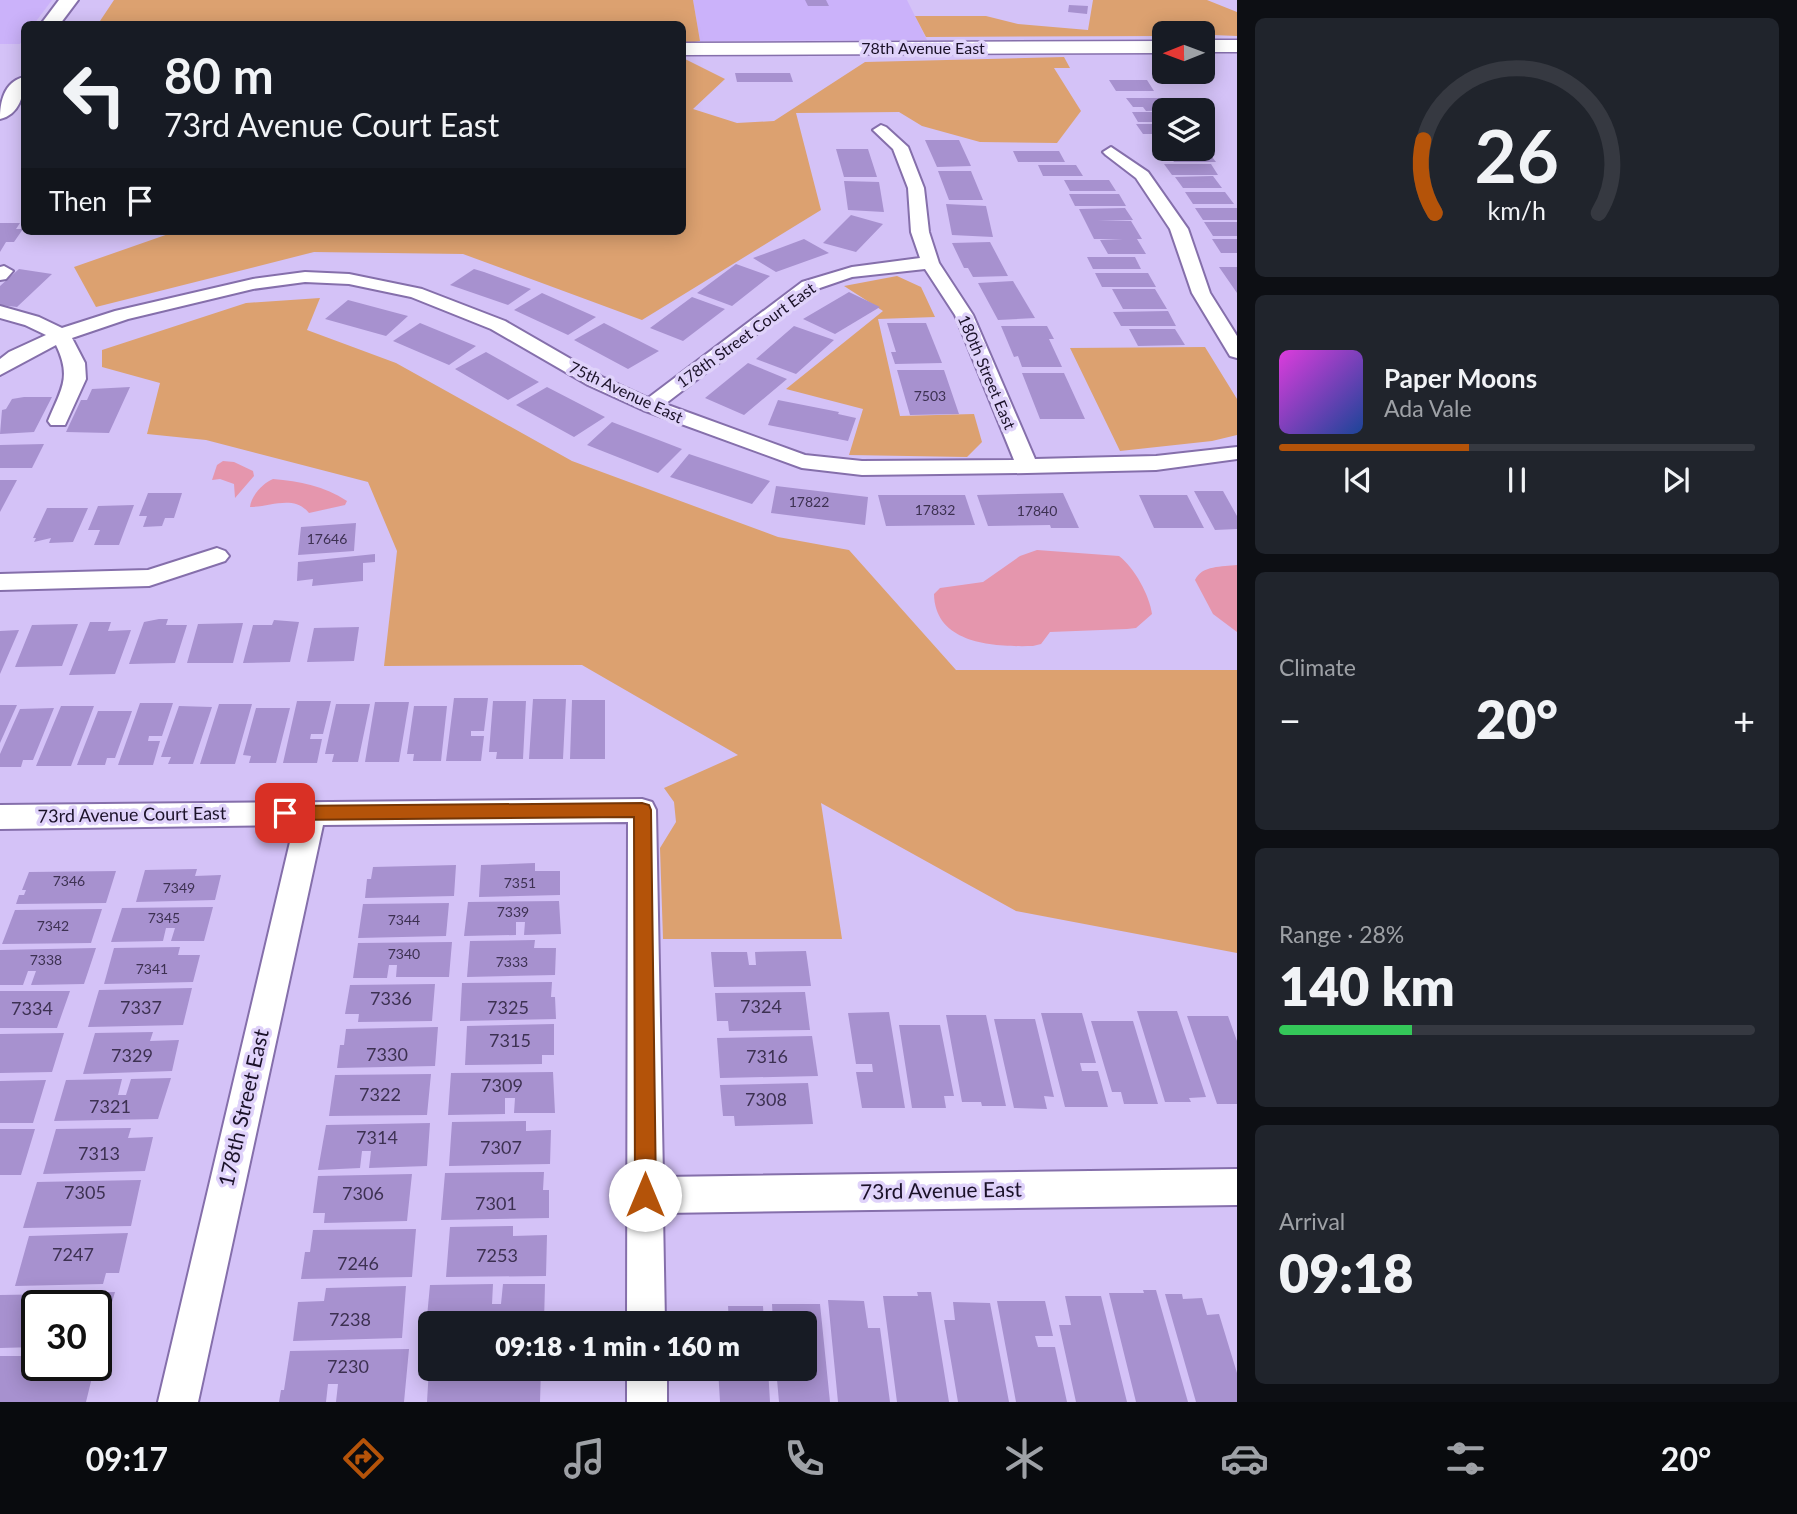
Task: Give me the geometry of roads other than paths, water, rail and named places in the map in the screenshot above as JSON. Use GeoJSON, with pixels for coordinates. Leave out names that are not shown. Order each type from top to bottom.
{"type":"FeatureCollection","features":[{"type":"Feature","properties":{"kind":"main road"},"geometry":{"type":"LineString","coordinates":[[52,21],[69,0]]}},
{"type":"Feature","properties":{"kind":"main road"},"geometry":{"type":"LineString","coordinates":[[73,21],[89,0]]}},
{"type":"Feature","properties":{"kind":"main road"},"geometry":{"type":"LineString","coordinates":[[0,86],[20,75]]}},
{"type":"Feature","properties":{"kind":"main road"},"geometry":{"type":"LineString","coordinates":[[0,113],[20,75]]}},
{"type":"Feature","properties":{"kind":"street"},"geometry":{"type":"LineString","coordinates":[[1215,46],[1237,46]]}},
{"type":"Feature","properties":{"kind":"street","name":"78th Avenue East"},"geometry":{"type":"LineString","coordinates":[[686,49],[1152,47]]}},
{"type":"Feature","properties":{"kind":"street","name":"180th Street East"},"geometry":{"type":"LineString","coordinates":[[881,130],[900,147],[916,188],[920,232],[930,263],[964,315],[1027,466]]}},
{"type":"Feature","properties":{"kind":"street"},"geometry":{"type":"LineString","coordinates":[[1111,152],[1142,175],[1179,229],[1201,293],[1237,352]]}},
{"type":"Feature","properties":{"kind":"street","name":"178th Street Court East"},"geometry":{"type":"LineString","coordinates":[[650,406],[808,286],[829,277],[858,270],[930,263]]}},
{"type":"Feature","properties":{"kind":"street","name":"75th Avenue East"},"geometry":{"type":"LineString","coordinates":[[0,369],[16,356],[61,335],[122,315],[253,284],[305,277],[349,279],[416,293],[498,325],[595,381],[650,406],[802,461],[862,468],[1027,466],[1156,463],[1237,453]]}},
{"type":"Feature","properties":{"kind":"street"},"geometry":{"type":"LineString","coordinates":[[0,312],[32,321],[61,335],[75,363],[76,379],[58,421]]}},
{"type":"Feature","properties":{"kind":"street"},"geometry":{"type":"LineString","coordinates":[[1212,312],[1237,312]]}},
{"type":"Feature","properties":{"kind":"street"},"geometry":{"type":"LineString","coordinates":[[0,582],[149,578],[217,556]]}},
{"type":"Feature","properties":{"kind":"street"},"geometry":{"type":"LineString","coordinates":[[642,810],[646,1311]]}},
{"type":"Feature","properties":{"kind":"street","name":"73rd Avenue Court East"},"geometry":{"type":"LineString","coordinates":[[0,817],[642,810]]}},
{"type":"Feature","properties":{"kind":"street","name":"178th Street East"},"geometry":{"type":"LineString","coordinates":[[178,1402],[311,813]]}},
{"type":"Feature","properties":{"kind":"street","name":"73rd Avenue East"},"geometry":{"type":"LineString","coordinates":[[645,1195],[1237,1187]]}},
{"type":"Feature","properties":{"kind":"street"},"geometry":{"type":"LineString","coordinates":[[647,1381],[647,1402]]}}]}
